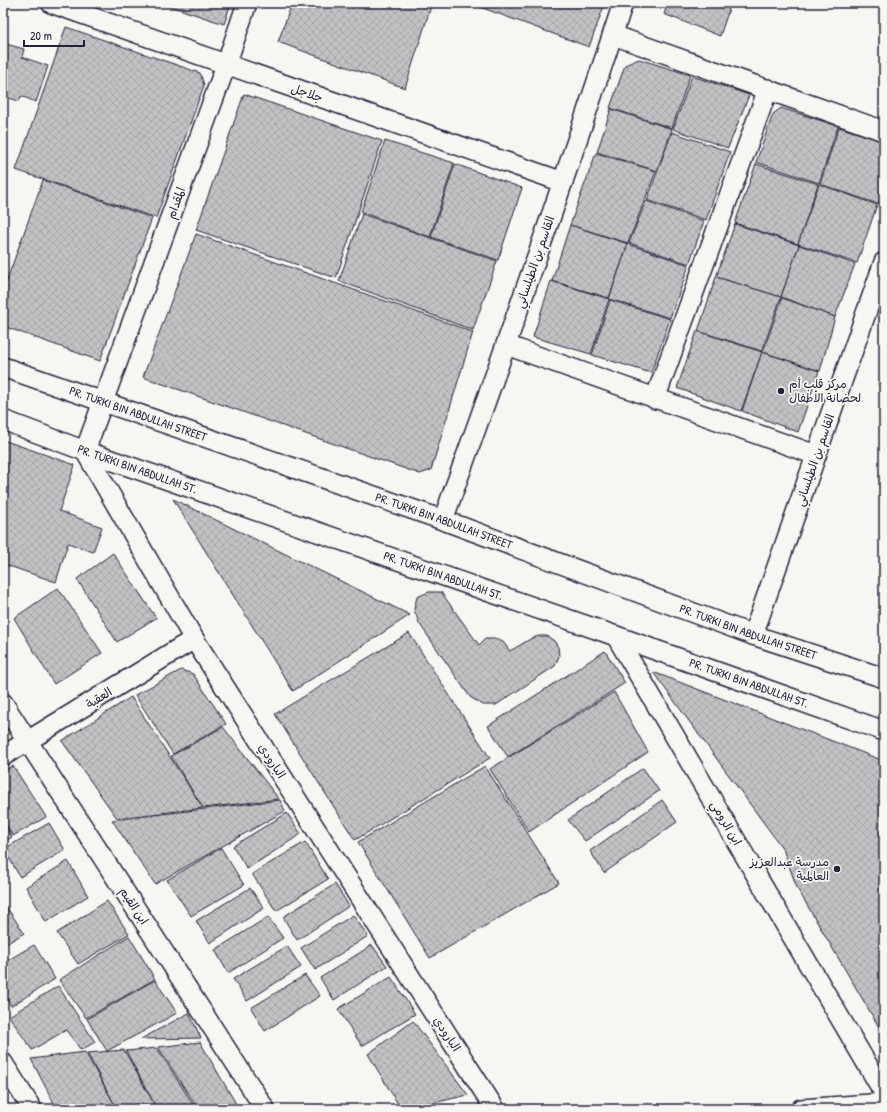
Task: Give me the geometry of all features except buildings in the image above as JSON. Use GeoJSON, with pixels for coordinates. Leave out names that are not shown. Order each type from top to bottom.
{"type":"FeatureCollection","features":[{"type":"Feature","properties":{"kind":"street","name":"جلاجل"},"geometry":{"type":"LineString","coordinates":[[51,3],[563,182]]}},
{"type":"Feature","properties":{"kind":"street","name":"المقدام"},"geometry":{"type":"LineString","coordinates":[[104,403],[247,3]]}},
{"type":"Feature","properties":{"kind":"street","name":"القاسم بن الطيلساني"},"geometry":{"type":"LineString","coordinates":[[443,520],[563,182],[623,3]]}},
{"type":"Feature","properties":{"kind":"street"},"geometry":{"type":"LineString","coordinates":[[613,35],[884,131]]}},
{"type":"Feature","properties":{"kind":"street"},"geometry":{"type":"LineString","coordinates":[[655,398],[768,89]]}},
{"type":"Feature","properties":{"kind":"street","name":"القاسم بن الطيلساني"},"geometry":{"type":"LineString","coordinates":[[753,635],[884,262]]}},
{"type":"Feature","properties":{"kind":"street"},"geometry":{"type":"LineString","coordinates":[[506,345],[816,455]]}},
{"type":"Feature","properties":{"kind":"street","name":"PR. TURKI BIN ABDULLAH STREET"},"geometry":{"type":"LineString","coordinates":[[3,367],[443,520],[753,635],[884,678]]}},
{"type":"Feature","properties":{"kind":"street"},"geometry":{"type":"LineString","coordinates":[[85,451],[104,403]]}},
{"type":"Feature","properties":{"kind":"street","name":"PR. TURKI BIN ABDULLAH ST."},"geometry":{"type":"LineString","coordinates":[[3,420],[85,451],[616,636],[884,732]]}},
{"type":"Feature","properties":{"kind":"street","name":"البارودي"},"geometry":{"type":"LineString","coordinates":[[85,451],[194,639],[495,1109]]}},
{"type":"Feature","properties":{"kind":"street","name":"ابن الرومي"},"geometry":{"type":"LineString","coordinates":[[616,636],[884,1093]]}},
{"type":"Feature","properties":{"kind":"street","name":"العقبة"},"geometry":{"type":"LineString","coordinates":[[3,756],[194,639]]}},
{"type":"Feature","properties":{"kind":"street","name":"ابن القيم"},"geometry":{"type":"LineString","coordinates":[[3,703],[265,1109]]}},
{"type":"Feature","properties":{"kind":"street"},"geometry":{"type":"LineString","coordinates":[[3,1063],[32,1109]]}},
{"type":"Feature","properties":{"kind":"street"},"geometry":{"type":"LineString","coordinates":[[801,1109],[884,1103]]}},
{"type":"Feature","properties":{"kind":"place","name":"مركز قلب أم لحضانة الأطفال"},"geometry":{"type":"Point","coordinates":[781,391]}},
{"type":"Feature","properties":{"kind":"place","name":"مدرسة عبدالعزيز العالمية"},"geometry":{"type":"Point","coordinates":[837,869]}}]}
